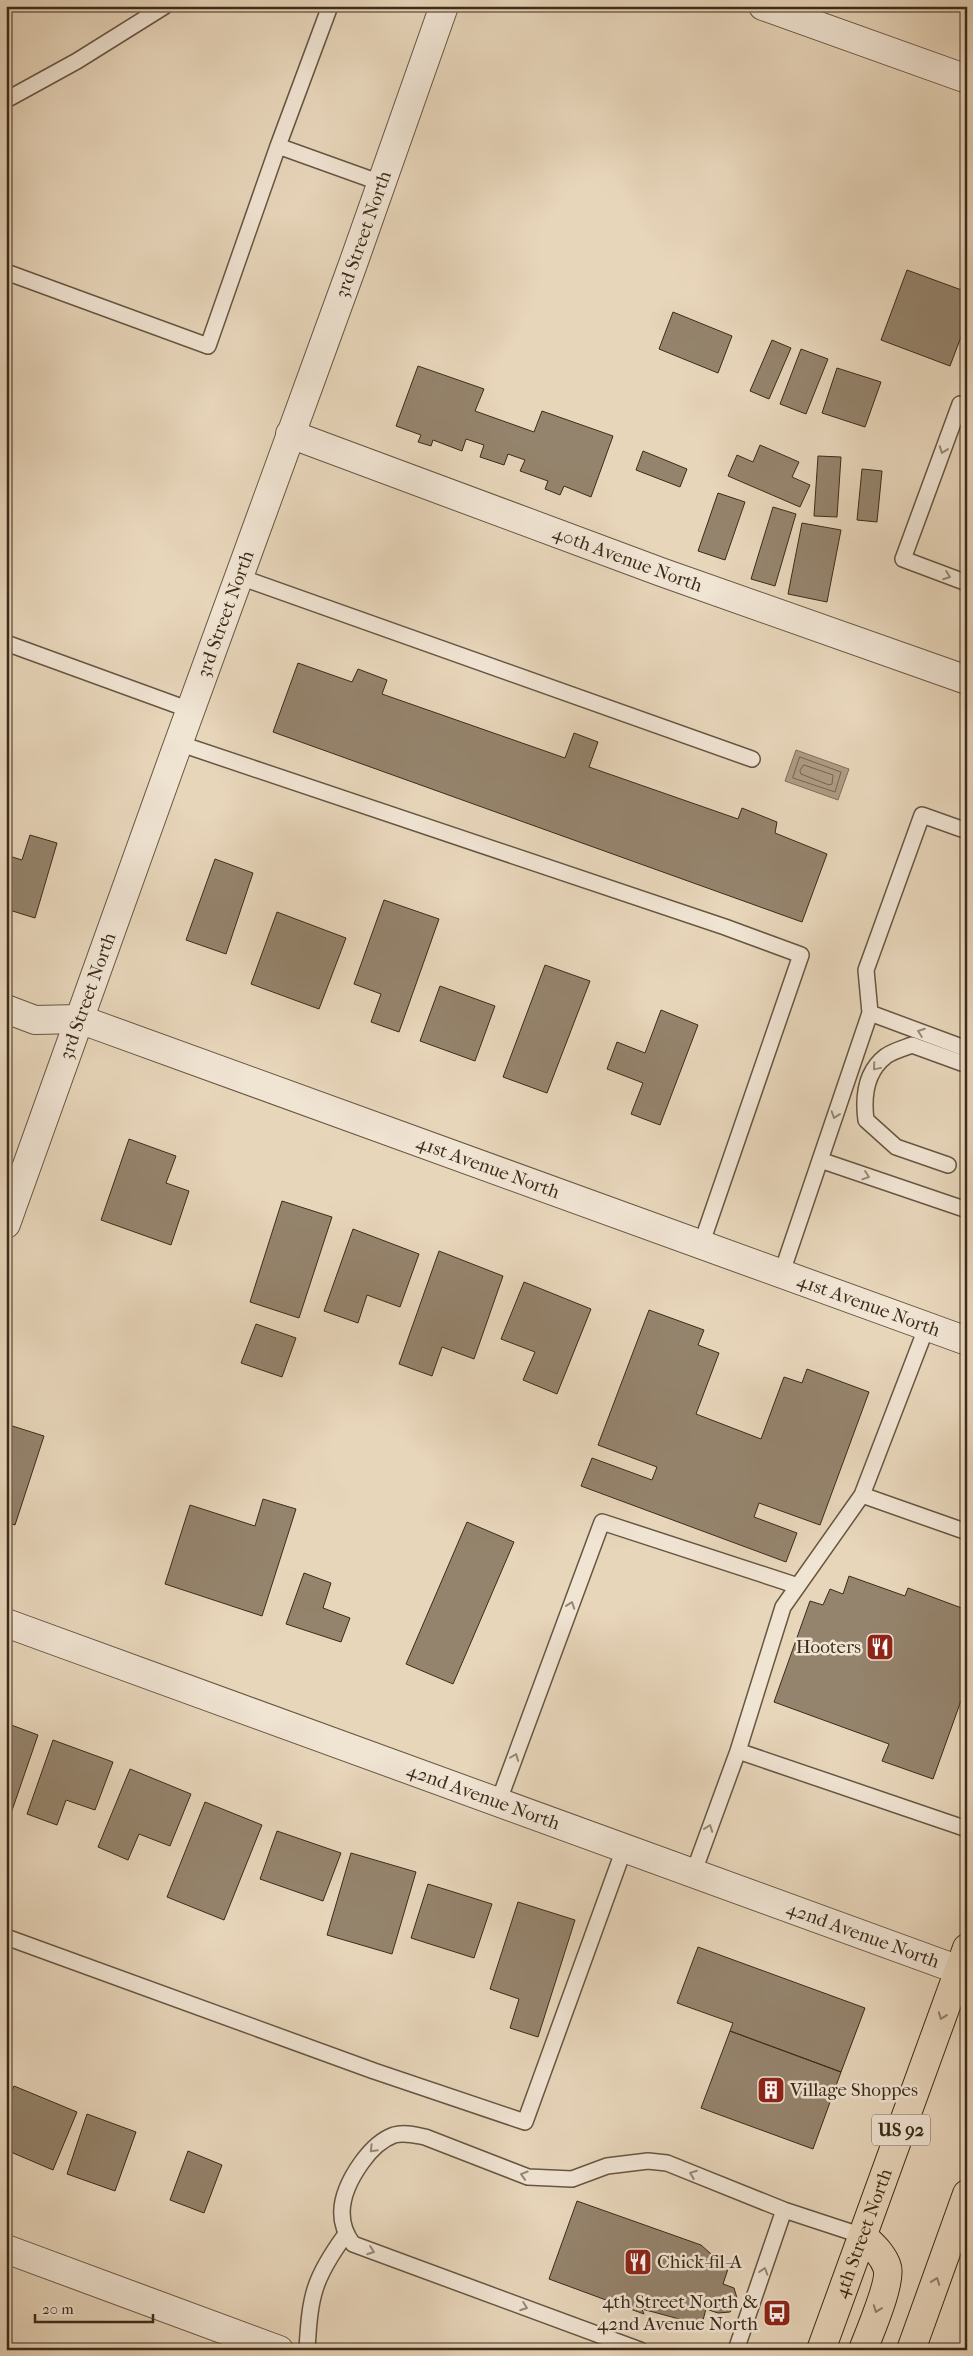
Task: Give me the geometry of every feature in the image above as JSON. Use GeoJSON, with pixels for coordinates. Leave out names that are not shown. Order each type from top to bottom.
{"type":"FeatureCollection","features":[{"type":"Feature","properties":{"kind":"main road","name":"4th Street North"},"geometry":{"type":"LineString","coordinates":[[821,2350],[963,1959]]}},
{"type":"Feature","properties":{"kind":"main road"},"geometry":{"type":"LineString","coordinates":[[911,2350],[967,2194]]}},
{"type":"Feature","properties":{"kind":"main road"},"geometry":{"type":"LineString","coordinates":[[862,2236],[879,2252],[888,2268],[885,2286],[863,2350]]}},
{"type":"Feature","properties":{"kind":"street","name":"3rd Street North"},"geometry":{"type":"LineString","coordinates":[[6,1224],[178,743],[353,264],[380,182],[444,6]]}},
{"type":"Feature","properties":{"kind":"street"},"geometry":{"type":"LineString","coordinates":[[767,7],[967,79]]}},
{"type":"Feature","properties":{"kind":"street","name":"40th Avenue North"},"geometry":{"type":"LineString","coordinates":[[290,434],[661,572],[967,680]]}},
{"type":"Feature","properties":{"kind":"street","name":"41st Avenue North"},"geometry":{"type":"LineString","coordinates":[[6,1010],[35,1020],[79,1019],[967,1341]]}},
{"type":"Feature","properties":{"kind":"street","name":"42nd Avenue North"},"geometry":{"type":"LineString","coordinates":[[6,1623],[693,1874],[963,1959]]}},
{"type":"Feature","properties":{"kind":"street"},"geometry":{"type":"LineString","coordinates":[[6,2249],[280,2350]]}},
{"type":"Feature","properties":{"kind":"lane"},"geometry":{"type":"LineString","coordinates":[[6,100],[77,61],[165,6]]}},
{"type":"Feature","properties":{"kind":"lane"},"geometry":{"type":"LineString","coordinates":[[6,272],[208,346],[278,146],[330,6]]}},
{"type":"Feature","properties":{"kind":"lane"},"geometry":{"type":"LineString","coordinates":[[278,146],[380,182]]}},
{"type":"Feature","properties":{"kind":"lane"},"geometry":{"type":"LineString","coordinates":[[963,406],[903,560],[967,583]]}},
{"type":"Feature","properties":{"kind":"lane"},"geometry":{"type":"LineString","coordinates":[[240,577],[752,759]]}},
{"type":"Feature","properties":{"kind":"lane"},"geometry":{"type":"LineString","coordinates":[[6,643],[190,710]]}},
{"type":"Feature","properties":{"kind":"lane"},"geometry":{"type":"LineString","coordinates":[[178,743],[725,927],[801,955],[701,1245]]}},
{"type":"Feature","properties":{"kind":"lane"},"geometry":{"type":"LineString","coordinates":[[781,1275],[870,1013],[866,970],[922,815],[967,830]]}},
{"type":"Feature","properties":{"kind":"lane"},"geometry":{"type":"LineString","coordinates":[[870,1013],[967,1050]]}},
{"type":"Feature","properties":{"kind":"lane"},"geometry":{"type":"LineString","coordinates":[[948,1165],[896,1146],[866,1120],[863,1099],[870,1075],[886,1056],[912,1045],[967,1065]]}},
{"type":"Feature","properties":{"kind":"lane"},"geometry":{"type":"LineString","coordinates":[[820,1160],[967,1210]]}},
{"type":"Feature","properties":{"kind":"lane"},"geometry":{"type":"LineString","coordinates":[[693,1874],[738,1751],[783,1607],[862,1495],[926,1326]]}},
{"type":"Feature","properties":{"kind":"lane"},"geometry":{"type":"LineString","coordinates":[[862,1495],[967,1532]]}},
{"type":"Feature","properties":{"kind":"lane"},"geometry":{"type":"LineString","coordinates":[[498,1803],[602,1522],[798,1586]]}},
{"type":"Feature","properties":{"kind":"lane"},"geometry":{"type":"LineString","coordinates":[[738,1751],[967,1829]]}},
{"type":"Feature","properties":{"kind":"lane"},"geometry":{"type":"LineString","coordinates":[[6,1937],[374,2071],[525,2122],[624,1849]]}},
{"type":"Feature","properties":{"kind":"lane"},"geometry":{"type":"LineString","coordinates":[[640,2350],[353,2244],[346,2234],[342,2218],[342,2203],[346,2187],[368,2153],[380,2142],[395,2135],[409,2134],[425,2137],[528,2177],[544,2179],[572,2179],[607,2166],[648,2161],[667,2163],[784,2210],[862,2236]]}},
{"type":"Feature","properties":{"kind":"lane"},"geometry":{"type":"LineString","coordinates":[[736,2350],[784,2210]]}},
{"type":"Feature","properties":{"kind":"lane"},"geometry":{"type":"LineString","coordinates":[[307,2350],[309,2310],[316,2281],[328,2258],[346,2234]]}},
{"type":"Feature","properties":{"kind":"water"},"geometry":{"type":"Polygon","coordinates":[[[796,750],[849,769],[838,800],[785,781],[796,750]]]}},
{"type":"Feature","properties":{"kind":"building"},"geometry":{"type":"Polygon","coordinates":[[[907,270],[967,292],[967,321],[950,366],[881,340],[907,270]]]}},
{"type":"Feature","properties":{"kind":"building"},"geometry":{"type":"Polygon","coordinates":[[[673,312],[732,336],[718,373],[659,349],[673,312]]]}},
{"type":"Feature","properties":{"kind":"building"},"geometry":{"type":"Polygon","coordinates":[[[772,340],[791,348],[769,399],[750,391],[772,340]]]}},
{"type":"Feature","properties":{"kind":"building"},"geometry":{"type":"Polygon","coordinates":[[[801,349],[828,359],[806,414],[780,404],[801,349]]]}},
{"type":"Feature","properties":{"kind":"building"},"geometry":{"type":"Polygon","coordinates":[[[418,366],[484,389],[475,411],[534,432],[542,411],[613,436],[591,497],[564,486],[560,495],[545,489],[548,481],[520,471],[525,460],[508,454],[504,465],[480,457],[484,445],[466,439],[462,451],[433,440],[431,446],[418,442],[421,435],[396,426],[418,366]]]}},
{"type":"Feature","properties":{"kind":"building"},"geometry":{"type":"Polygon","coordinates":[[[837,368],[881,382],[865,427],[822,413],[837,368]]]}},
{"type":"Feature","properties":{"kind":"building"},"geometry":{"type":"Polygon","coordinates":[[[760,445],[799,462],[792,477],[810,485],[800,507],[728,476],[737,455],[753,462],[760,445]]]}},
{"type":"Feature","properties":{"kind":"building"},"geometry":{"type":"Polygon","coordinates":[[[643,451],[687,469],[680,487],[636,470],[643,451]]]}},
{"type":"Feature","properties":{"kind":"building"},"geometry":{"type":"Polygon","coordinates":[[[818,456],[841,457],[837,517],[814,516],[818,456]]]}},
{"type":"Feature","properties":{"kind":"building"},"geometry":{"type":"Polygon","coordinates":[[[862,469],[882,471],[877,522],[857,520],[862,469]]]}},
{"type":"Feature","properties":{"kind":"building"},"geometry":{"type":"Polygon","coordinates":[[[718,493],[745,502],[725,560],[698,551],[718,493]]]}},
{"type":"Feature","properties":{"kind":"building"},"geometry":{"type":"Polygon","coordinates":[[[773,507],[796,514],[775,586],[751,579],[773,507]]]}},
{"type":"Feature","properties":{"kind":"building"},"geometry":{"type":"Polygon","coordinates":[[[802,523],[841,530],[827,602],[788,594],[802,523]]]}},
{"type":"Feature","properties":{"kind":"building"},"geometry":{"type":"Polygon","coordinates":[[[298,663],[352,682],[358,669],[387,680],[382,694],[565,758],[574,733],[598,742],[589,767],[738,819],[742,808],[777,822],[775,833],[827,854],[802,922],[273,732],[298,663]]]}},
{"type":"Feature","properties":{"kind":"building"},"geometry":{"type":"Polygon","coordinates":[[[30,835],[57,843],[35,918],[6,909],[6,855],[22,860],[30,835]]]}},
{"type":"Feature","properties":{"kind":"building"},"geometry":{"type":"Polygon","coordinates":[[[215,859],[253,873],[226,954],[186,940],[215,859]]]}},
{"type":"Feature","properties":{"kind":"building"},"geometry":{"type":"Polygon","coordinates":[[[384,900],[439,919],[399,1032],[371,1022],[381,994],[354,984],[384,900]]]}},
{"type":"Feature","properties":{"kind":"building"},"geometry":{"type":"Polygon","coordinates":[[[277,912],[346,938],[319,1009],[251,984],[277,912]]]}},
{"type":"Feature","properties":{"kind":"building"},"geometry":{"type":"Polygon","coordinates":[[[545,965],[590,981],[547,1093],[503,1077],[545,965]]]}},
{"type":"Feature","properties":{"kind":"building"},"geometry":{"type":"Polygon","coordinates":[[[440,986],[495,1006],[475,1061],[420,1041],[440,986]]]}},
{"type":"Feature","properties":{"kind":"building"},"geometry":{"type":"Polygon","coordinates":[[[661,1010],[698,1025],[660,1125],[631,1114],[643,1083],[607,1069],[617,1042],[645,1053],[661,1010]]]}},
{"type":"Feature","properties":{"kind":"building"},"geometry":{"type":"Polygon","coordinates":[[[129,1139],[176,1156],[166,1183],[189,1191],[171,1245],[101,1220],[129,1139]]]}},
{"type":"Feature","properties":{"kind":"building"},"geometry":{"type":"Polygon","coordinates":[[[282,1201],[332,1217],[299,1318],[250,1302],[282,1201]]]}},
{"type":"Feature","properties":{"kind":"building"},"geometry":{"type":"Polygon","coordinates":[[[353,1229],[419,1254],[400,1307],[367,1295],[358,1323],[324,1311],[353,1229]]]}},
{"type":"Feature","properties":{"kind":"building"},"geometry":{"type":"Polygon","coordinates":[[[439,1251],[503,1276],[474,1359],[442,1347],[432,1376],[399,1364],[439,1251]]]}},
{"type":"Feature","properties":{"kind":"building"},"geometry":{"type":"Polygon","coordinates":[[[524,1282],[591,1309],[557,1394],[523,1380],[535,1352],[501,1339],[524,1282]]]}},
{"type":"Feature","properties":{"kind":"building"},"geometry":{"type":"Polygon","coordinates":[[[649,1310],[704,1330],[698,1345],[719,1353],[696,1414],[761,1439],[784,1377],[802,1383],[807,1369],[869,1392],[820,1525],[759,1503],[754,1517],[797,1533],[786,1562],[581,1486],[592,1458],[652,1480],[657,1467],[598,1445],[649,1310]]]}},
{"type":"Feature","properties":{"kind":"building"},"geometry":{"type":"Polygon","coordinates":[[[256,1324],[296,1338],[282,1377],[241,1363],[256,1324]]]}},
{"type":"Feature","properties":{"kind":"building"},"geometry":{"type":"Polygon","coordinates":[[[6,1424],[44,1436],[15,1525],[6,1522],[6,1424]]]}},
{"type":"Feature","properties":{"kind":"building"},"geometry":{"type":"Polygon","coordinates":[[[263,1499],[296,1509],[262,1616],[165,1584],[190,1505],[255,1526],[263,1499]]]}},
{"type":"Feature","properties":{"kind":"building"},"geometry":{"type":"Polygon","coordinates":[[[467,1522],[514,1542],[453,1684],[406,1664],[467,1522]]]}},
{"type":"Feature","properties":{"kind":"building"},"geometry":{"type":"Polygon","coordinates":[[[304,1573],[331,1583],[323,1608],[350,1618],[341,1642],[286,1624],[304,1573]]]}},
{"type":"Feature","properties":{"kind":"building","name":"Hooters"},"geometry":{"type":"Polygon","coordinates":[[[849,1576],[905,1596],[908,1588],[967,1610],[967,1684],[933,1779],[882,1761],[889,1744],[774,1702],[810,1601],[823,1605],[830,1589],[843,1594],[849,1576]]]}},
{"type":"Feature","properties":{"kind":"building"},"geometry":{"type":"Polygon","coordinates":[[[6,1723],[38,1735],[7,1825],[6,1825],[6,1723]]]}},
{"type":"Feature","properties":{"kind":"building"},"geometry":{"type":"Polygon","coordinates":[[[53,1740],[113,1762],[95,1810],[66,1800],[57,1825],[27,1814],[53,1740]]]}},
{"type":"Feature","properties":{"kind":"building"},"geometry":{"type":"Polygon","coordinates":[[[130,1769],[191,1794],[170,1846],[139,1834],[128,1860],[98,1847],[130,1769]]]}},
{"type":"Feature","properties":{"kind":"building"},"geometry":{"type":"Polygon","coordinates":[[[205,1802],[262,1825],[224,1920],[167,1897],[205,1802]]]}},
{"type":"Feature","properties":{"kind":"building"},"geometry":{"type":"Polygon","coordinates":[[[277,1831],[341,1853],[323,1901],[260,1879],[277,1831]]]}},
{"type":"Feature","properties":{"kind":"building"},"geometry":{"type":"Polygon","coordinates":[[[351,1853],[416,1872],[392,1954],[327,1935],[351,1853]]]}},
{"type":"Feature","properties":{"kind":"building"},"geometry":{"type":"Polygon","coordinates":[[[428,1884],[492,1904],[474,1958],[411,1938],[428,1884]]]}},
{"type":"Feature","properties":{"kind":"building"},"geometry":{"type":"Polygon","coordinates":[[[518,1902],[575,1920],[538,2037],[510,2028],[519,1999],[490,1989],[518,1902]]]}},
{"type":"Feature","properties":{"kind":"building"},"geometry":{"type":"Polygon","coordinates":[[[698,1947],[865,2008],[841,2072],[730,2031],[733,2023],[677,2003],[698,1947]]]}},
{"type":"Feature","properties":{"kind":"building","name":"Village Shoppes"},"geometry":{"type":"Polygon","coordinates":[[[730,2031],[841,2072],[813,2149],[701,2108],[730,2031]]]}},
{"type":"Feature","properties":{"kind":"building"},"geometry":{"type":"Polygon","coordinates":[[[14,2086],[77,2112],[53,2170],[6,2150],[6,2105],[14,2086]]]}},
{"type":"Feature","properties":{"kind":"building"},"geometry":{"type":"Polygon","coordinates":[[[87,2114],[136,2132],[115,2191],[67,2174],[87,2114]]]}},
{"type":"Feature","properties":{"kind":"building"},"geometry":{"type":"Polygon","coordinates":[[[188,2151],[222,2165],[204,2213],[170,2200],[188,2151]]]}},
{"type":"Feature","properties":{"kind":"building","name":"Chick-fil-A"},"geometry":{"type":"Polygon","coordinates":[[[577,2201],[701,2245],[728,2269],[723,2284],[734,2288],[737,2298],[735,2305],[730,2312],[718,2313],[706,2309],[703,2320],[683,2320],[642,2309],[644,2314],[549,2279],[577,2201]]]}},
{"type":"Feature","properties":{"kind":"place","name":"Hooters"},"geometry":{"type":"Point","coordinates":[880,1647]}},
{"type":"Feature","properties":{"kind":"place","name":"Village Shoppes"},"geometry":{"type":"Point","coordinates":[771,2090]}},
{"type":"Feature","properties":{"kind":"place","name":"Chick-fil-A"},"geometry":{"type":"Point","coordinates":[638,2262]}},
{"type":"Feature","properties":{"kind":"place","name":"4th Street North & 42nd Avenue North"},"geometry":{"type":"Point","coordinates":[777,2313]}}]}
